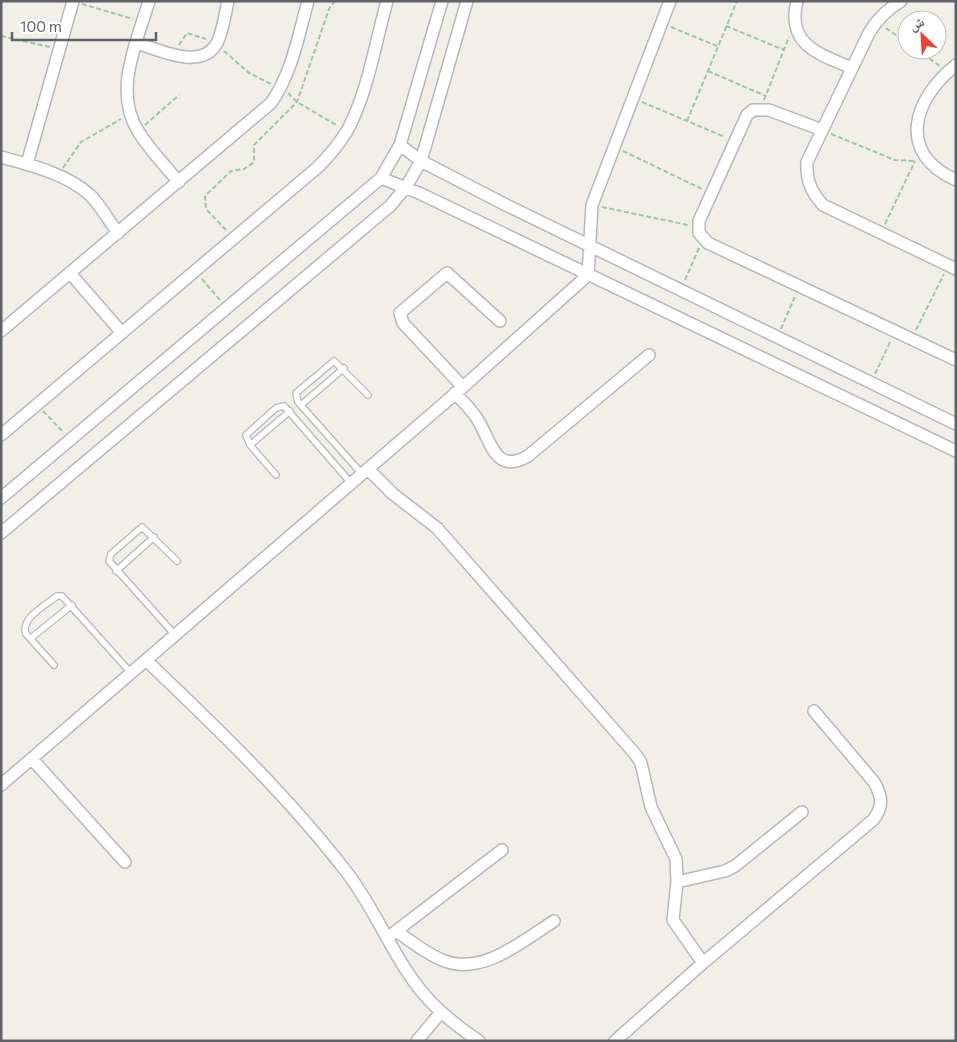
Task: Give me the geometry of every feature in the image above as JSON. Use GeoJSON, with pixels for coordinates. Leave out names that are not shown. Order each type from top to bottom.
{"type":"FeatureCollection","features":[{"type":"Feature","properties":{"kind":"street"},"geometry":{"type":"LineString","coordinates":[[27,164],[73,1]]}},
{"type":"Feature","properties":{"kind":"street"},"geometry":{"type":"LineString","coordinates":[[148,1],[128,75],[126,94],[130,114],[138,132],[179,182]]}},
{"type":"Feature","properties":{"kind":"street"},"geometry":{"type":"LineString","coordinates":[[137,44],[196,58],[208,53],[217,44],[228,1]]}},
{"type":"Feature","properties":{"kind":"street"},"geometry":{"type":"LineString","coordinates":[[1,331],[257,117],[271,103],[282,88],[290,70],[308,1]]}},
{"type":"Feature","properties":{"kind":"street"},"geometry":{"type":"LineString","coordinates":[[1,436],[318,167],[346,131],[358,106],[387,1]]}},
{"type":"Feature","properties":{"kind":"street"},"geometry":{"type":"LineString","coordinates":[[1,498],[382,178],[400,145],[442,1]]}},
{"type":"Feature","properties":{"kind":"street"},"geometry":{"type":"LineString","coordinates":[[1,532],[390,206],[406,187],[421,161],[467,1]]}},
{"type":"Feature","properties":{"kind":"street"},"geometry":{"type":"LineString","coordinates":[[1,785],[365,472],[588,275],[592,205],[670,1]]}},
{"type":"Feature","properties":{"kind":"street"},"geometry":{"type":"LineString","coordinates":[[797,1],[795,24],[799,36],[806,46],[852,68]]}},
{"type":"Feature","properties":{"kind":"street"},"geometry":{"type":"LineString","coordinates":[[900,1],[886,10],[876,21],[807,162],[808,181],[812,190],[824,205],[952,267]]}},
{"type":"Feature","properties":{"kind":"street"},"geometry":{"type":"LineString","coordinates":[[952,68],[927,96],[917,120],[916,134],[920,160],[956,180]]}},
{"type":"Feature","properties":{"kind":"street"},"geometry":{"type":"LineString","coordinates":[[822,130],[761,108],[746,115],[698,227],[703,239],[956,360]]}},
{"type":"Feature","properties":{"kind":"street"},"geometry":{"type":"LineString","coordinates":[[400,145],[421,161],[680,290],[956,424]]}},
{"type":"Feature","properties":{"kind":"street"},"geometry":{"type":"LineString","coordinates":[[1,157],[27,164],[58,176],[91,196],[118,233]]}},
{"type":"Feature","properties":{"kind":"street"},"geometry":{"type":"LineString","coordinates":[[382,178],[406,187],[956,451]]}},
{"type":"Feature","properties":{"kind":"street"},"geometry":{"type":"LineString","coordinates":[[70,273],[122,333]]}},
{"type":"Feature","properties":{"kind":"street"},"geometry":{"type":"LineString","coordinates":[[500,320],[447,274],[400,314],[401,320],[459,390],[487,439],[500,457],[508,463],[515,463],[542,446],[648,355]]}},
{"type":"Feature","properties":{"kind":"street"},"geometry":{"type":"LineString","coordinates":[[365,472],[437,528],[632,749],[641,763],[651,807],[676,858],[677,882],[673,920],[684,939],[702,963]]}},
{"type":"Feature","properties":{"kind":"street"},"geometry":{"type":"LineString","coordinates":[[146,660],[284,796],[355,884],[392,934],[416,983],[441,1012],[480,1041]]}},
{"type":"Feature","properties":{"kind":"street"},"geometry":{"type":"LineString","coordinates":[[615,1041],[702,963],[873,820],[879,812],[882,802],[874,782],[814,711]]}},
{"type":"Feature","properties":{"kind":"street"},"geometry":{"type":"LineString","coordinates":[[32,759],[125,862]]}},
{"type":"Feature","properties":{"kind":"street"},"geometry":{"type":"LineString","coordinates":[[677,882],[725,871],[735,866],[802,812]]}},
{"type":"Feature","properties":{"kind":"street"},"geometry":{"type":"LineString","coordinates":[[392,934],[502,850]]}},
{"type":"Feature","properties":{"kind":"street"},"geometry":{"type":"LineString","coordinates":[[392,934],[444,961],[468,963],[495,957],[554,921]]}},
{"type":"Feature","properties":{"kind":"street"},"geometry":{"type":"LineString","coordinates":[[417,1041],[441,1012]]}},
{"type":"Feature","properties":{"kind":"lane"},"geometry":{"type":"LineString","coordinates":[[365,472],[301,405],[296,397],[299,389],[332,361],[336,361],[344,368],[368,395]]}},
{"type":"Feature","properties":{"kind":"lane"},"geometry":{"type":"LineString","coordinates":[[301,405],[344,368]]}},
{"type":"Feature","properties":{"kind":"lane"},"geometry":{"type":"LineString","coordinates":[[276,475],[246,439],[247,432],[278,407],[284,406],[351,483]]}},
{"type":"Feature","properties":{"kind":"lane"},"geometry":{"type":"LineString","coordinates":[[250,445],[290,411]]}},
{"type":"Feature","properties":{"kind":"lane"},"geometry":{"type":"LineString","coordinates":[[175,635],[109,563],[109,557],[140,528],[144,527],[177,561]]}},
{"type":"Feature","properties":{"kind":"lane"},"geometry":{"type":"LineString","coordinates":[[116,571],[154,537]]}},
{"type":"Feature","properties":{"kind":"lane"},"geometry":{"type":"LineString","coordinates":[[54,665],[25,630],[26,620],[57,596],[64,597],[72,605],[131,673]]}},
{"type":"Feature","properties":{"kind":"lane"},"geometry":{"type":"LineString","coordinates":[[31,638],[72,605]]}},
{"type":"Feature","properties":{"kind":"path"},"geometry":{"type":"LineString","coordinates":[[73,1],[143,22]]}},
{"type":"Feature","properties":{"kind":"path"},"geometry":{"type":"LineString","coordinates":[[234,239],[206,209],[205,196],[231,171],[244,169],[254,162],[254,144],[297,102],[329,9],[335,1]]}},
{"type":"Feature","properties":{"kind":"path"},"geometry":{"type":"LineString","coordinates":[[687,121],[737,1]]}},
{"type":"Feature","properties":{"kind":"path"},"geometry":{"type":"LineString","coordinates":[[876,21],[897,36]]}},
{"type":"Feature","properties":{"kind":"path"},"geometry":{"type":"LineString","coordinates":[[662,23],[718,46]]}},
{"type":"Feature","properties":{"kind":"path"},"geometry":{"type":"LineString","coordinates":[[761,108],[795,24]]}},
{"type":"Feature","properties":{"kind":"path"},"geometry":{"type":"LineString","coordinates":[[726,26],[784,50]]}},
{"type":"Feature","properties":{"kind":"path"},"geometry":{"type":"LineString","coordinates":[[176,54],[186,33],[217,44],[249,73],[282,88]]}},
{"type":"Feature","properties":{"kind":"path"},"geometry":{"type":"LineString","coordinates":[[1,36],[59,50]]}},
{"type":"Feature","properties":{"kind":"path"},"geometry":{"type":"LineString","coordinates":[[936,60],[952,68]]}},
{"type":"Feature","properties":{"kind":"path"},"geometry":{"type":"LineString","coordinates":[[708,71],[766,96]]}},
{"type":"Feature","properties":{"kind":"path"},"geometry":{"type":"LineString","coordinates":[[138,132],[179,95]]}},
{"type":"Feature","properties":{"kind":"path"},"geometry":{"type":"LineString","coordinates":[[633,98],[734,141]]}},
{"type":"Feature","properties":{"kind":"path"},"geometry":{"type":"LineString","coordinates":[[297,102],[346,131]]}},
{"type":"Feature","properties":{"kind":"path"},"geometry":{"type":"LineString","coordinates":[[58,176],[81,142],[130,114]]}},
{"type":"Feature","properties":{"kind":"path"},"geometry":{"type":"LineString","coordinates":[[822,130],[895,160],[920,160],[881,233]]}},
{"type":"Feature","properties":{"kind":"path"},"geometry":{"type":"LineString","coordinates":[[614,147],[711,193]]}},
{"type":"Feature","properties":{"kind":"path"},"geometry":{"type":"LineString","coordinates":[[592,205],[698,227]]}},
{"type":"Feature","properties":{"kind":"path"},"geometry":{"type":"LineString","coordinates":[[680,290],[703,239]]}},
{"type":"Feature","properties":{"kind":"path"},"geometry":{"type":"LineString","coordinates":[[912,339],[952,267]]}},
{"type":"Feature","properties":{"kind":"path"},"geometry":{"type":"LineString","coordinates":[[195,272],[228,308]]}},
{"type":"Feature","properties":{"kind":"path"},"geometry":{"type":"LineString","coordinates":[[778,337],[800,285]]}},
{"type":"Feature","properties":{"kind":"path"},"geometry":{"type":"LineString","coordinates":[[871,383],[896,331]]}},
{"type":"Feature","properties":{"kind":"path"},"geometry":{"type":"LineString","coordinates":[[37,405],[70,440]]}}]}
